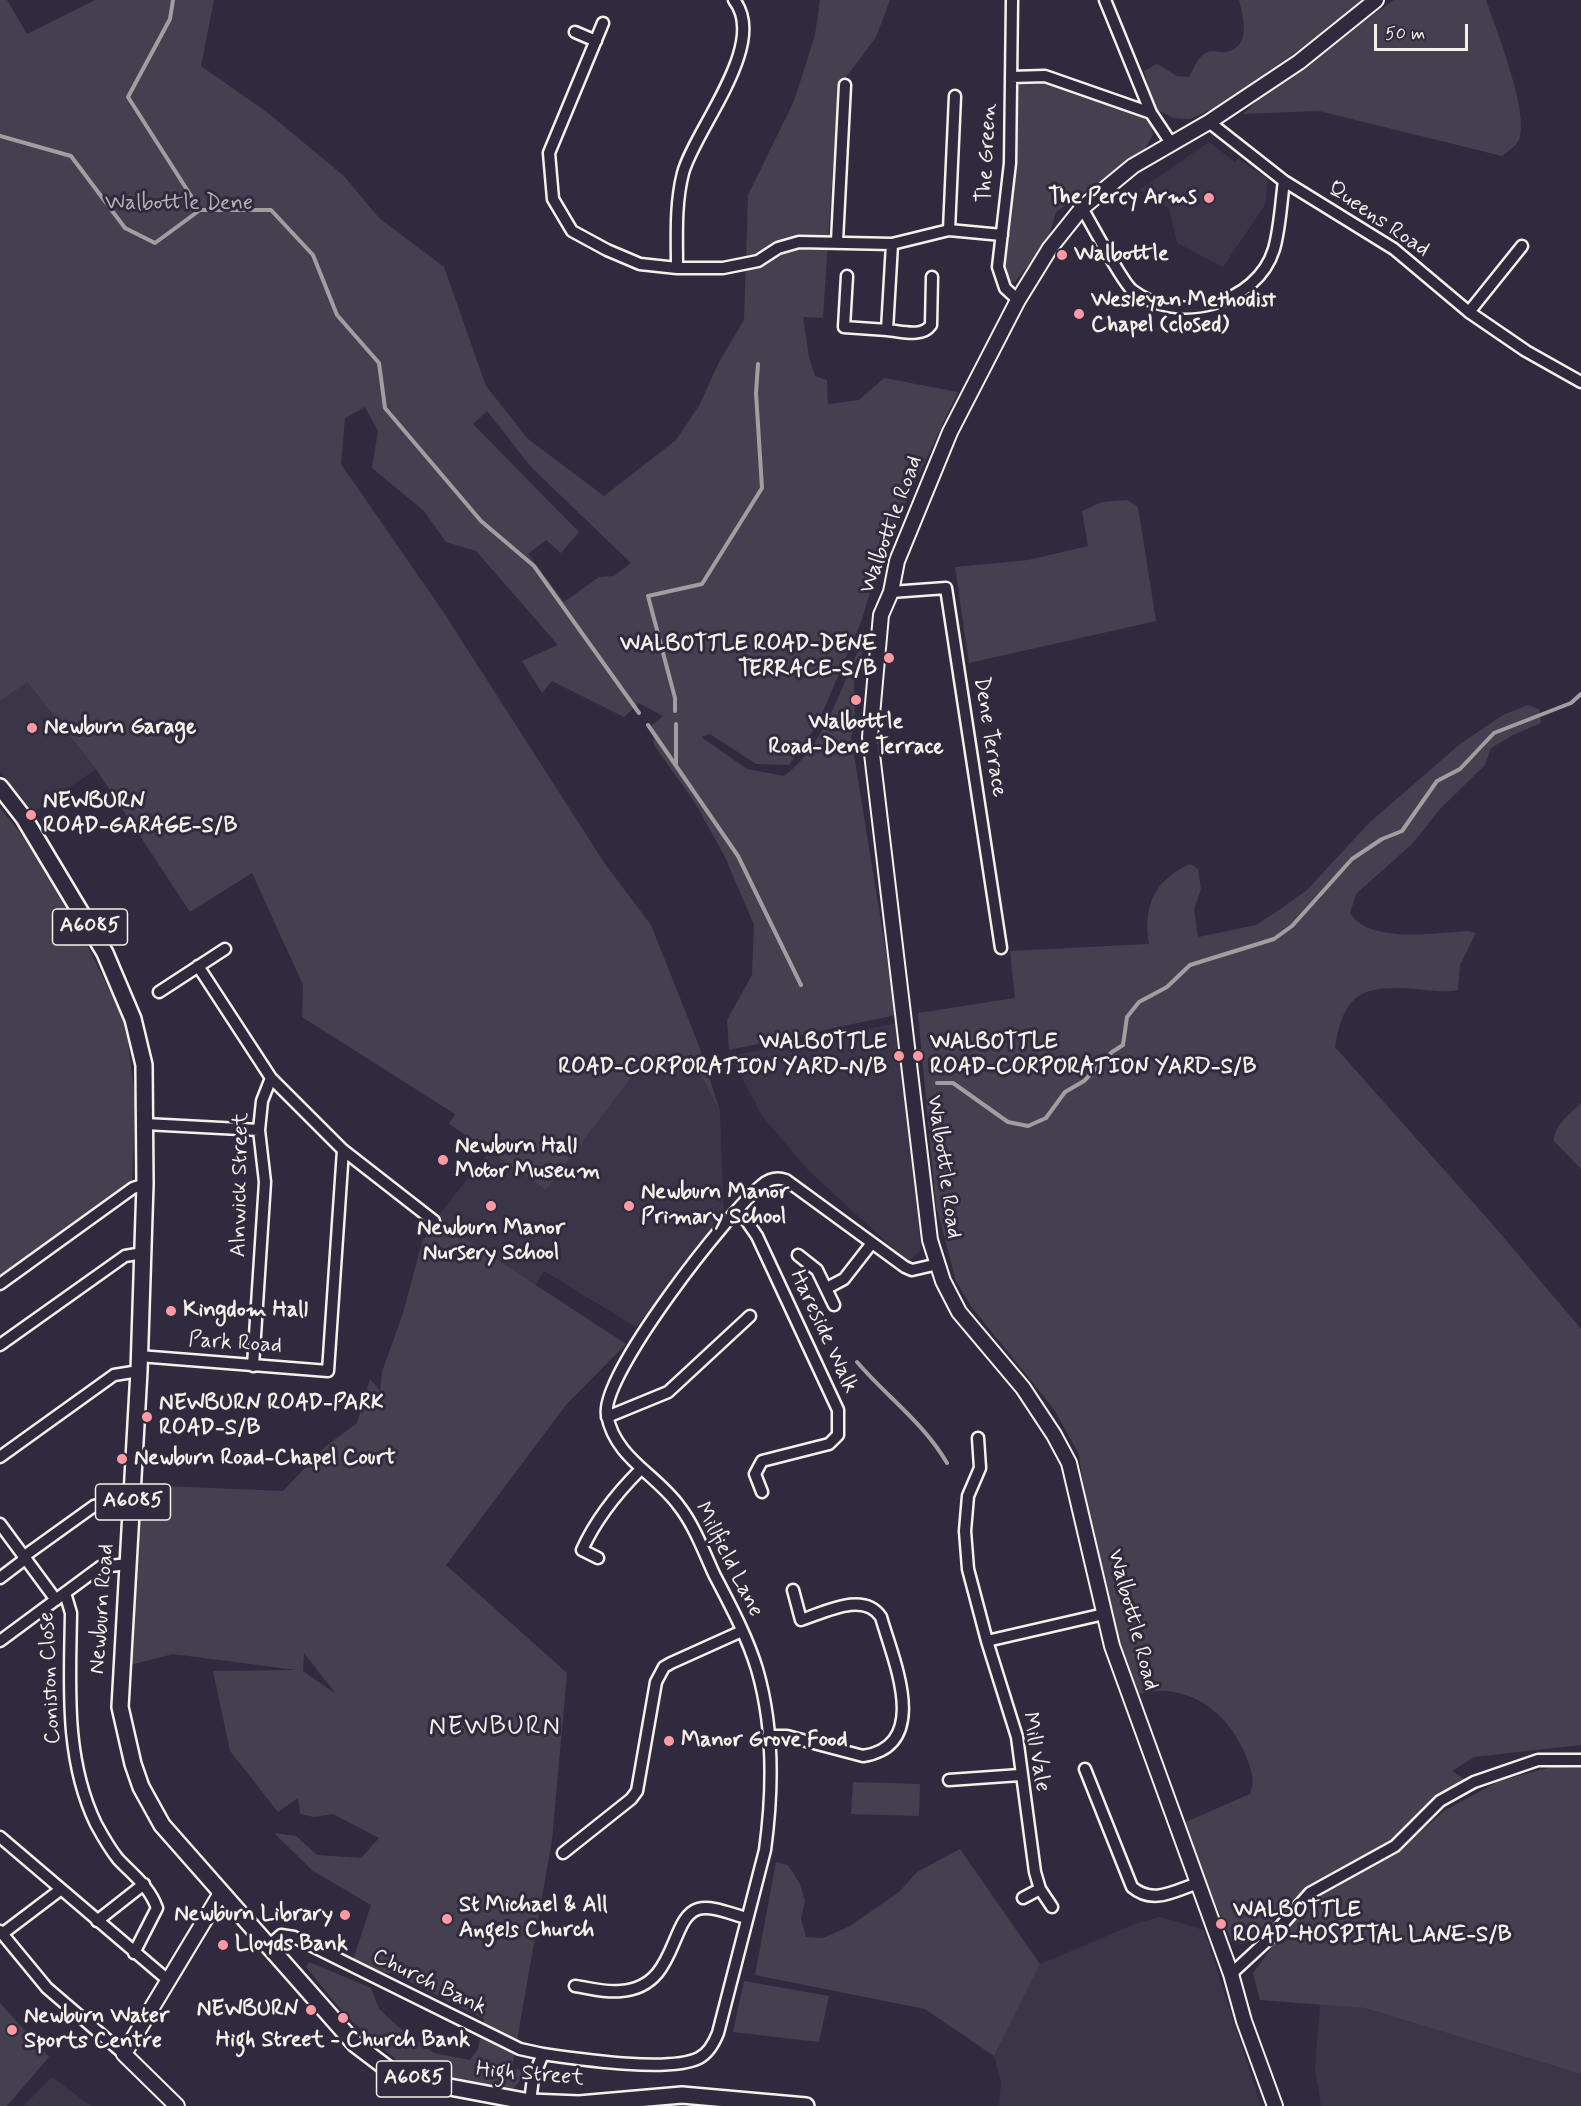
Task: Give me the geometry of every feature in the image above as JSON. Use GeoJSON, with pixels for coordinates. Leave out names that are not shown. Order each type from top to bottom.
{"type":"FeatureCollection","features":[{"type":"Feature","properties":{"kind":"main road","name":"Newburn Road"},"geometry":{"type":"LineString","coordinates":[[0,787],[30,828],[105,953],[133,1019],[144,1065],[146,1082],[145,1184],[139,1364],[120,1707],[127,1747],[141,1787],[162,1825],[221,1893]]}},
{"type":"Feature","properties":{"kind":"main road","name":"High Street"},"geometry":{"type":"LineString","coordinates":[[221,1893],[355,2044],[388,2069],[423,2082],[530,2102],[579,2105],[682,2095],[806,2106]]}},
{"type":"Feature","properties":{"kind":"street"},"geometry":{"type":"LineString","coordinates":[[677,268],[679,192],[684,170],[698,137],[729,86],[740,44],[742,19],[734,0]]}},
{"type":"Feature","properties":{"kind":"street","name":"The Green"},"geometry":{"type":"LineString","coordinates":[[1012,0],[1010,163],[998,267],[1005,288],[1018,300]]}},
{"type":"Feature","properties":{"kind":"street"},"geometry":{"type":"LineString","coordinates":[[1105,0],[1151,113],[1171,143]]}},
{"type":"Feature","properties":{"kind":"street"},"geometry":{"type":"LineString","coordinates":[[1284,181],[1274,250],[1260,275],[1234,296],[1200,308],[1164,305],[1131,289],[1082,208],[1133,166],[1209,122],[1299,62],[1376,0]]}},
{"type":"Feature","properties":{"kind":"street"},"geometry":{"type":"LineString","coordinates":[[603,23],[549,153],[553,199],[572,231],[607,250],[640,264],[677,268],[723,268],[758,261],[778,248],[799,242],[837,241],[892,244],[949,230],[1002,234]]}},
{"type":"Feature","properties":{"kind":"street"},"geometry":{"type":"LineString","coordinates":[[575,32],[596,41]]}},
{"type":"Feature","properties":{"kind":"street"},"geometry":{"type":"LineString","coordinates":[[1011,77],[1045,76],[1151,113]]}},
{"type":"Feature","properties":{"kind":"street"},"geometry":{"type":"LineString","coordinates":[[837,241],[845,85]]}},
{"type":"Feature","properties":{"kind":"street"},"geometry":{"type":"LineString","coordinates":[[949,230],[955,96]]}},
{"type":"Feature","properties":{"kind":"street","name":"Queens Road"},"geometry":{"type":"LineString","coordinates":[[1209,122],[1284,181],[1394,249],[1469,312],[1526,351],[1581,382]]}},
{"type":"Feature","properties":{"kind":"street","name":"Walbottle Road"},"geometry":{"type":"LineString","coordinates":[[1082,208],[1050,248],[1018,300],[950,432],[897,561],[891,592],[881,615],[870,737],[926,1216],[938,1264],[959,1312],[1023,1388],[1063,1450],[1091,1550],[1104,1614],[1119,1666],[1231,1974],[1244,2020],[1275,2106]]}},
{"type":"Feature","properties":{"kind":"street"},"geometry":{"type":"LineString","coordinates":[[887,330],[892,244]]}},
{"type":"Feature","properties":{"kind":"street"},"geometry":{"type":"LineString","coordinates":[[1469,312],[1522,246]]}},
{"type":"Feature","properties":{"kind":"street"},"geometry":{"type":"LineString","coordinates":[[847,276],[844,327],[922,333],[931,325],[936,282]]}},
{"type":"Feature","properties":{"kind":"street","name":"Dene Terrace"},"geometry":{"type":"LineString","coordinates":[[891,592],[946,588],[1001,948]]}},
{"type":"Feature","properties":{"kind":"street"},"geometry":{"type":"LineString","coordinates":[[159,992],[225,949]]}},
{"type":"Feature","properties":{"kind":"street"},"geometry":{"type":"LineString","coordinates":[[198,966],[271,1078],[343,1150],[434,1221]]}},
{"type":"Feature","properties":{"kind":"street","name":"Alnwick Street"},"geometry":{"type":"LineString","coordinates":[[253,1366],[265,1182],[260,1130],[262,1101],[271,1078]]}},
{"type":"Feature","properties":{"kind":"street"},"geometry":{"type":"LineString","coordinates":[[145,1124],[260,1130]]}},
{"type":"Feature","properties":{"kind":"street","name":"Park Road"},"geometry":{"type":"LineString","coordinates":[[0,1457],[114,1374],[139,1364],[253,1366],[328,1371],[343,1150]]}},
{"type":"Feature","properties":{"kind":"street"},"geometry":{"type":"LineString","coordinates":[[750,1316],[668,1392],[607,1417],[609,1397],[621,1367],[639,1337],[739,1210],[763,1184],[775,1178],[786,1180],[904,1268],[912,1270],[938,1264]]}},
{"type":"Feature","properties":{"kind":"street"},"geometry":{"type":"LineString","coordinates":[[0,1284],[133,1188],[145,1184]]}},
{"type":"Feature","properties":{"kind":"street","name":"Hareside Walk"},"geometry":{"type":"LineString","coordinates":[[739,1210],[757,1236],[838,1410],[838,1435],[829,1444],[762,1461],[754,1474],[762,1492]]}},
{"type":"Feature","properties":{"kind":"street"},"geometry":{"type":"LineString","coordinates":[[827,1288],[844,1279],[872,1243]]}},
{"type":"Feature","properties":{"kind":"street"},"geometry":{"type":"LineString","coordinates":[[0,1345],[125,1256],[143,1253]]}},
{"type":"Feature","properties":{"kind":"street"},"geometry":{"type":"LineString","coordinates":[[798,1255],[817,1270],[834,1305]]}},
{"type":"Feature","properties":{"kind":"street","name":"Millfield Lane"},"geometry":{"type":"LineString","coordinates":[[543,2054],[625,2063],[682,2062],[700,2058],[714,2044],[765,1850],[769,1821],[768,1736],[759,1678],[742,1631],[682,1508],[640,1470],[624,1452],[607,1417]]}},
{"type":"Feature","properties":{"kind":"street","name":"Mill Vale"},"geometry":{"type":"LineString","coordinates":[[978,1438],[980,1467],[968,1496],[965,1531],[968,1569],[987,1641],[1017,1737],[1020,1775],[1035,1872],[1040,1889],[1052,1907]]}},
{"type":"Feature","properties":{"kind":"street"},"geometry":{"type":"LineString","coordinates":[[598,1558],[582,1550],[591,1529],[601,1522],[617,1494],[640,1470]]}},
{"type":"Feature","properties":{"kind":"street"},"geometry":{"type":"LineString","coordinates":[[0,1578],[94,1506],[108,1502],[133,1501]]}},
{"type":"Feature","properties":{"kind":"street"},"geometry":{"type":"LineString","coordinates":[[0,1524],[24,1558],[60,1597]]}},
{"type":"Feature","properties":{"kind":"street"},"geometry":{"type":"LineString","coordinates":[[0,1641],[100,1567],[129,1564]]}},
{"type":"Feature","properties":{"kind":"street"},"geometry":{"type":"LineString","coordinates":[[768,1736],[787,1736],[863,1756],[874,1754],[892,1743],[899,1734],[904,1715],[881,1617],[876,1609],[858,1604],[801,1620],[793,1590]]}},
{"type":"Feature","properties":{"kind":"street","name":"Coniston Close"},"geometry":{"type":"LineString","coordinates":[[60,1597],[71,1613],[72,1744],[84,1790],[96,1824],[116,1857],[152,1893],[157,1908],[134,1953]]}},
{"type":"Feature","properties":{"kind":"street"},"geometry":{"type":"LineString","coordinates":[[987,1641],[1104,1614]]}},
{"type":"Feature","properties":{"kind":"street"},"geometry":{"type":"LineString","coordinates":[[563,1853],[631,1799],[637,1791],[656,1682],[664,1667],[742,1631]]}},
{"type":"Feature","properties":{"kind":"street"},"geometry":{"type":"LineString","coordinates":[[1231,1974],[1270,1938],[1311,1893],[1395,1846],[1440,1801],[1474,1782],[1538,1760],[1581,1760]]}},
{"type":"Feature","properties":{"kind":"street"},"geometry":{"type":"LineString","coordinates":[[1085,1769],[1132,1887],[1140,1895],[1154,1898],[1198,1883]]}},
{"type":"Feature","properties":{"kind":"street"},"geometry":{"type":"LineString","coordinates":[[949,1780],[1020,1775]]}},
{"type":"Feature","properties":{"kind":"street"},"geometry":{"type":"LineString","coordinates":[[0,1837],[169,1981]]}},
{"type":"Feature","properties":{"kind":"street"},"geometry":{"type":"LineString","coordinates":[[97,1921],[144,1884]]}},
{"type":"Feature","properties":{"kind":"street"},"geometry":{"type":"LineString","coordinates":[[1023,1898],[1040,1889]]}},
{"type":"Feature","properties":{"kind":"street"},"geometry":{"type":"LineString","coordinates":[[60,1890],[1,1933],[47,1988],[124,2054],[177,2106]]}},
{"type":"Feature","properties":{"kind":"street"},"geometry":{"type":"LineString","coordinates":[[124,2054],[221,1893]]}},
{"type":"Feature","properties":{"kind":"street"},"geometry":{"type":"LineString","coordinates":[[575,1986],[621,1992],[647,1982],[664,1965],[682,1922],[695,1910],[711,1909],[747,1918]]}},
{"type":"Feature","properties":{"kind":"street","name":"Church Bank"},"geometry":{"type":"LineString","coordinates":[[269,1946],[281,1935],[294,1938],[520,2049],[543,2054]]}},
{"type":"Feature","properties":{"kind":"street"},"geometry":{"type":"LineString","coordinates":[[530,2102],[533,2078],[543,2054]]}},
{"type":"Feature","properties":{"kind":"shaded area","name":"The Percy Arms"},"geometry":{"type":"Polygon","coordinates":[[[1209,142],[1235,162],[1238,158],[1268,179],[1265,205],[1223,267],[1177,243],[1169,208],[1139,190],[1209,142]]]}},
{"type":"Feature","properties":{"kind":"shaded area","name":"Newburn Garage"},"geometry":{"type":"Polygon","coordinates":[[[26,681],[96,769],[33,813],[0,771],[0,701],[26,681]]]}},
{"type":"Feature","properties":{"kind":"shaded area"},"geometry":{"type":"Polygon","coordinates":[[[897,1023],[921,1250],[908,1262],[808,1170],[762,1116],[731,1056],[897,1023]]]}},
{"type":"Feature","properties":{"kind":"shaded area","name":"Newburn Manor Primary School"},"geometry":{"type":"Polygon","coordinates":[[[640,1066],[697,1068],[720,1111],[724,1223],[636,1327],[544,1271],[535,1285],[434,1221],[489,1152],[546,1190],[640,1066]]]}},
{"type":"Feature","properties":{"kind":"shaded area"},"geometry":{"type":"Polygon","coordinates":[[[1160,1917],[1204,1930],[1261,2106],[999,2106],[1001,2084],[994,2056],[1040,1964],[1138,1923],[1160,1917]]]}},
{"type":"Feature","properties":{"kind":"shaded area"},"geometry":{"type":"Polygon","coordinates":[[[1320,2004],[1365,2008],[1581,2074],[1581,2106],[1321,2106],[1315,2068],[1320,2004]]]}},
{"type":"Feature","properties":{"kind":"shaded area"},"geometry":{"type":"Polygon","coordinates":[[[52,2077],[91,2106],[24,2106],[52,2077]]]}},
{"type":"Feature","properties":{"kind":"green space","name":"Walbottle Dene"},"geometry":{"type":"Polygon","coordinates":[[[0,0],[7,0],[27,34],[95,0],[214,0],[201,66],[268,113],[344,176],[379,218],[444,267],[486,386],[528,439],[604,496],[676,440],[700,404],[719,362],[744,320],[748,195],[794,101],[815,35],[820,0],[890,0],[876,37],[838,88],[823,318],[803,317],[809,357],[815,376],[827,380],[828,404],[859,400],[884,378],[958,392],[882,552],[861,622],[824,709],[813,731],[789,765],[756,764],[710,734],[701,737],[747,769],[784,776],[811,749],[839,696],[862,642],[865,643],[854,684],[855,729],[851,736],[896,1015],[729,1050],[727,1020],[752,975],[754,925],[725,857],[695,803],[654,745],[652,725],[663,716],[639,703],[624,717],[552,681],[542,693],[522,661],[558,645],[476,551],[446,542],[424,511],[372,468],[378,431],[365,407],[345,418],[341,464],[444,613],[605,864],[651,925],[699,1046],[720,1111],[697,1068],[640,1066],[546,1190],[449,1124],[455,1114],[302,1017],[303,985],[252,873],[190,912],[96,769],[27,682],[0,701],[0,0]],[[487,411],[473,424],[579,532],[561,553],[546,540],[528,554],[564,602],[599,577],[614,576],[631,563],[532,468],[487,411]]]}},
{"type":"Feature","properties":{"kind":"green space"},"geometry":{"type":"Polygon","coordinates":[[[1239,0],[1361,0],[1340,21],[1219,106],[1190,119],[1174,118],[1155,109],[1144,71],[1157,64],[1177,76],[1189,77],[1199,59],[1208,52],[1227,52],[1235,48],[1243,37],[1244,30],[1239,0]]]}},
{"type":"Feature","properties":{"kind":"green space"},"geometry":{"type":"Polygon","coordinates":[[[1394,0],[1486,0],[1504,50],[1520,111],[1519,140],[1514,147],[1502,156],[1319,111],[1243,114],[1268,90],[1394,0]]]}},
{"type":"Feature","properties":{"kind":"green space"},"geometry":{"type":"Polygon","coordinates":[[[1047,82],[1141,116],[1150,123],[1153,134],[1145,149],[1056,212],[1048,240],[1014,283],[1006,280],[1004,264],[1011,196],[1014,90],[1019,83],[1047,82]]]}},
{"type":"Feature","properties":{"kind":"green space"},"geometry":{"type":"Polygon","coordinates":[[[1127,500],[1138,507],[1156,621],[969,663],[955,567],[1028,560],[1088,546],[1082,511],[1102,502],[1127,500]]]}},
{"type":"Feature","properties":{"kind":"green space"},"geometry":{"type":"Polygon","coordinates":[[[1528,705],[1539,709],[1541,723],[1491,748],[1485,765],[1441,808],[1412,844],[1356,894],[1350,913],[1359,923],[1387,933],[1422,934],[1468,931],[1476,933],[1460,965],[1458,990],[1397,988],[1369,991],[1350,1004],[1339,1029],[1335,1047],[1494,1226],[1581,1329],[1581,1745],[1474,1757],[1452,1771],[1466,1780],[1437,1797],[1394,1839],[1306,1890],[1289,1908],[1243,1944],[1232,1942],[1181,1824],[1250,1794],[1253,1784],[1251,1769],[1232,1731],[1205,1704],[1167,1691],[1135,1695],[1102,1586],[1078,1452],[1053,1408],[970,1305],[956,1281],[936,1206],[918,1013],[1015,998],[1010,951],[1149,944],[1148,918],[1153,897],[1167,878],[1190,864],[1198,869],[1201,889],[1194,909],[1198,937],[1256,925],[1307,890],[1369,823],[1460,744],[1503,715],[1528,705]]]}},
{"type":"Feature","properties":{"kind":"green space"},"geometry":{"type":"Polygon","coordinates":[[[0,808],[26,840],[88,947],[126,1024],[135,1100],[132,1184],[0,1278],[0,808]]]}},
{"type":"Feature","properties":{"kind":"green space"},"geometry":{"type":"Polygon","coordinates":[[[1581,1103],[1581,1169],[1554,1141],[1560,1125],[1581,1103]]]}},
{"type":"Feature","properties":{"kind":"green space"},"geometry":{"type":"Polygon","coordinates":[[[441,1223],[626,1344],[566,1405],[446,1565],[567,1673],[552,1840],[512,2069],[529,2070],[513,2089],[407,2069],[346,2016],[306,1967],[309,1962],[371,1988],[379,2009],[401,2029],[434,2053],[470,2060],[478,2049],[484,2019],[392,1973],[378,1972],[353,1960],[371,1905],[313,1871],[274,1833],[296,1836],[317,1855],[361,1858],[379,1838],[333,1814],[314,1817],[300,1814],[298,1798],[278,1812],[230,1751],[213,1671],[296,1670],[173,1654],[126,1666],[140,1485],[283,1491],[325,1447],[357,1423],[370,1379],[380,1391],[382,1372],[403,1313],[423,1239],[441,1223]],[[304,1653],[303,1671],[336,1694],[304,1653]]]}},
{"type":"Feature","properties":{"kind":"green space"},"geometry":{"type":"Polygon","coordinates":[[[1552,1767],[1581,1768],[1581,2074],[1365,2008],[1260,2000],[1253,1973],[1281,1935],[1313,1900],[1394,1855],[1444,1811],[1499,1781],[1552,1767]]]}},
{"type":"Feature","properties":{"kind":"green space"},"geometry":{"type":"Polygon","coordinates":[[[853,1782],[920,1784],[919,1816],[851,1814],[853,1782]]]}},
{"type":"Feature","properties":{"kind":"green space"},"geometry":{"type":"Polygon","coordinates":[[[960,1849],[1040,1964],[994,2056],[925,2009],[755,1975],[776,1862],[788,1865],[800,1884],[805,1901],[801,1919],[806,1937],[823,1938],[850,1926],[899,1892],[917,1872],[960,1849]]]}},
{"type":"Feature","properties":{"kind":"green space"},"geometry":{"type":"Polygon","coordinates":[[[744,1981],[829,1996],[819,2042],[733,2032],[744,1981]]]}},
{"type":"Feature","properties":{"kind":"green space","name":"Newburn Water Sports Centre"},"geometry":{"type":"Polygon","coordinates":[[[0,2003],[49,2057],[7,2106],[0,2106],[0,2003]]]}},
{"type":"Feature","properties":{"kind":"waterway"},"geometry":{"type":"LineString","coordinates":[[173,0],[170,19],[128,97],[200,210]]}},
{"type":"Feature","properties":{"kind":"waterway"},"geometry":{"type":"LineString","coordinates":[[0,136],[71,156],[125,228],[155,243],[200,210],[271,210],[313,255],[337,315],[379,363],[385,408],[481,521],[534,566],[639,713]]}},
{"type":"Feature","properties":{"kind":"waterway"},"geometry":{"type":"LineString","coordinates":[[675,711],[675,698],[648,596],[702,584],[762,488],[756,393],[758,364]]}},
{"type":"Feature","properties":{"kind":"waterway"},"geometry":{"type":"LineString","coordinates":[[937,1083],[953,1083],[1008,1122],[1028,1126],[1046,1118],[1065,1092],[1084,1081],[1112,1052],[1123,1045],[1127,1017],[1139,1002],[1167,987],[1190,965],[1274,939],[1292,926],[1352,859],[1382,839],[1402,831],[1437,781],[1460,769],[1494,733],[1571,703],[1581,694]]}},
{"type":"Feature","properties":{"kind":"waterway"},"geometry":{"type":"LineString","coordinates":[[676,724],[676,766]]}},
{"type":"Feature","properties":{"kind":"waterway"},"geometry":{"type":"LineString","coordinates":[[648,725],[738,856],[801,985]]}},
{"type":"Feature","properties":{"kind":"waterway"},"geometry":{"type":"LineString","coordinates":[[857,1362],[916,1422],[947,1463]]}},
{"type":"Feature","properties":{"kind":"place","name":"The Percy Arms"},"geometry":{"type":"Point","coordinates":[1209,198]}},
{"type":"Feature","properties":{"kind":"place","name":"Walbottle"},"geometry":{"type":"Point","coordinates":[1062,255]}},
{"type":"Feature","properties":{"kind":"place","name":"Wesleyan Methodist Chapel (closed)"},"geometry":{"type":"Point","coordinates":[1079,314]}},
{"type":"Feature","properties":{"kind":"place","name":"WALBOTTLE ROAD-DENE TERRACE-S/B"},"geometry":{"type":"Point","coordinates":[889,658]}},
{"type":"Feature","properties":{"kind":"place","name":"Walbottle Road-Dene Terrace"},"geometry":{"type":"Point","coordinates":[856,700]}},
{"type":"Feature","properties":{"kind":"place","name":"Newburn Garage"},"geometry":{"type":"Point","coordinates":[32,728]}},
{"type":"Feature","properties":{"kind":"place","name":"NEWBURN ROAD-GARAGE-S/B"},"geometry":{"type":"Point","coordinates":[31,815]}},
{"type":"Feature","properties":{"kind":"place","name":"WALBOTTLE ROAD-CORPORATION YARD-N/B"},"geometry":{"type":"Point","coordinates":[899,1056]}},
{"type":"Feature","properties":{"kind":"place","name":"WALBOTTLE ROAD-CORPORATION YARD-S/B"},"geometry":{"type":"Point","coordinates":[918,1056]}},
{"type":"Feature","properties":{"kind":"place","name":"Newburn Hall Motor Museum"},"geometry":{"type":"Point","coordinates":[443,1160]}},
{"type":"Feature","properties":{"kind":"place","name":"Newburn Manor Nursery School"},"geometry":{"type":"Point","coordinates":[491,1206]}},
{"type":"Feature","properties":{"kind":"place","name":"Newburn Manor Primary School"},"geometry":{"type":"Point","coordinates":[629,1206]}},
{"type":"Feature","properties":{"kind":"place","name":"Kingdom Hall"},"geometry":{"type":"Point","coordinates":[171,1311]}},
{"type":"Feature","properties":{"kind":"place","name":"NEWBURN ROAD-PARK ROAD-S/B"},"geometry":{"type":"Point","coordinates":[147,1417]}},
{"type":"Feature","properties":{"kind":"place","name":"Newburn Road-Chapel Court"},"geometry":{"type":"Point","coordinates":[122,1459]}},
{"type":"Feature","properties":{"kind":"place","name":"Manor Grove Food"},"geometry":{"type":"Point","coordinates":[669,1741]}},
{"type":"Feature","properties":{"kind":"place","name":"Newburn Library"},"geometry":{"type":"Point","coordinates":[345,1915]}},
{"type":"Feature","properties":{"kind":"place","name":"St Michael & All Angels Church"},"geometry":{"type":"Point","coordinates":[447,1919]}},
{"type":"Feature","properties":{"kind":"place","name":"WALBOTTLE ROAD-HOSPITAL LANE-S/B"},"geometry":{"type":"Point","coordinates":[1221,1924]}},
{"type":"Feature","properties":{"kind":"place","name":"Lloyds Bank"},"geometry":{"type":"Point","coordinates":[223,1945]}},
{"type":"Feature","properties":{"kind":"place","name":"NEWBURN"},"geometry":{"type":"Point","coordinates":[311,2010]}},
{"type":"Feature","properties":{"kind":"place","name":"High Street - Church Bank"},"geometry":{"type":"Point","coordinates":[343,2018]}},
{"type":"Feature","properties":{"kind":"place","name":"Newburn Water Sports Centre"},"geometry":{"type":"Point","coordinates":[12,2030]}},
{"type":"Feature","properties":{"kind":"district","name":"NEWBURN"},"geometry":{"type":"Point","coordinates":[495,1729]}}]}
